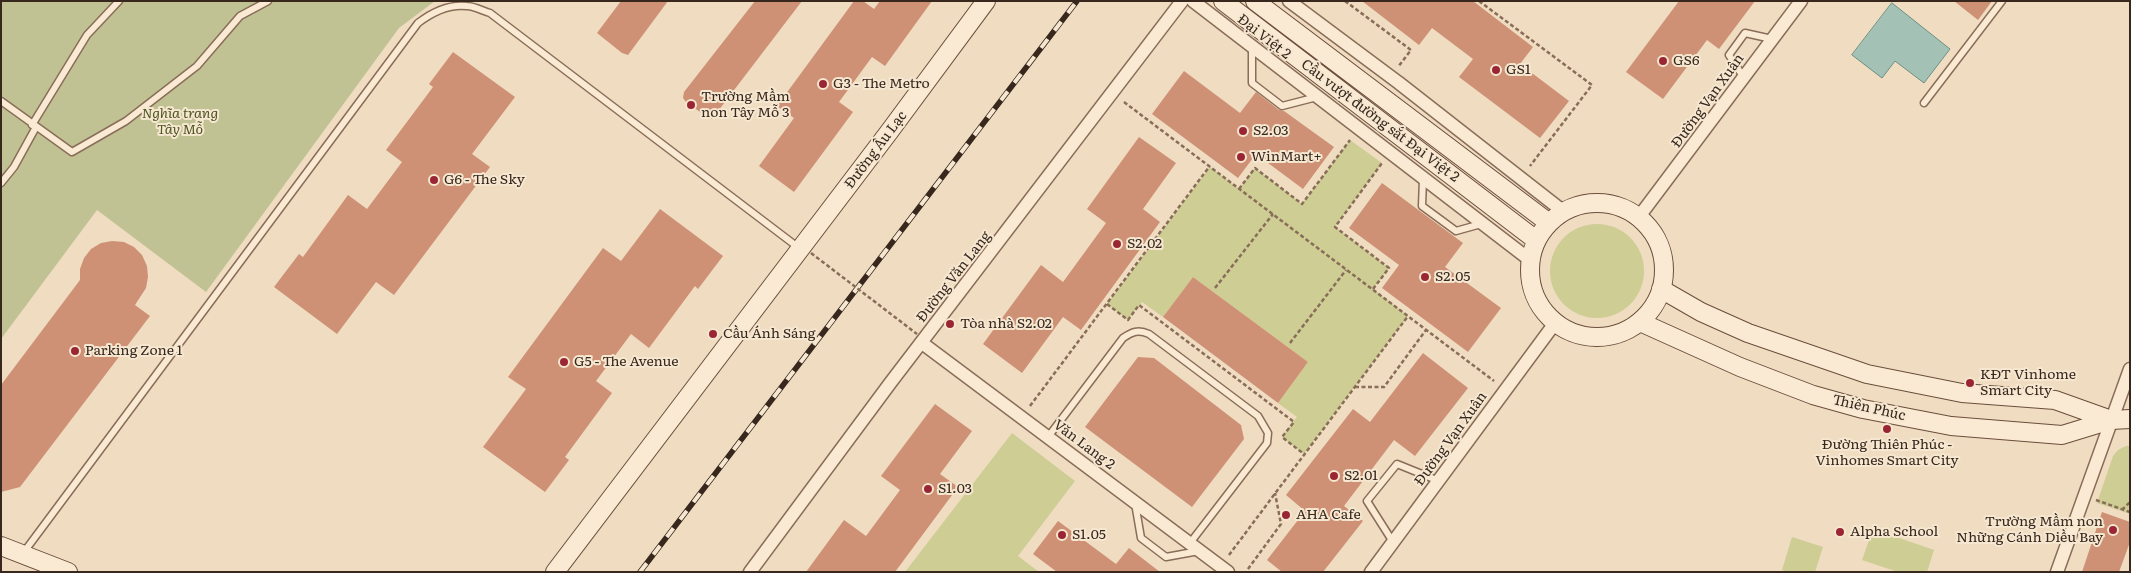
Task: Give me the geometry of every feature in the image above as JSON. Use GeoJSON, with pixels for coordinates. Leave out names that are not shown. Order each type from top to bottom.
{"type":"FeatureCollection","features":[{"type":"Feature","properties":{"kind":"street","name":"Đường Âu Lạc"},"geometry":{"type":"LineString","coordinates":[[556,572],[805,251],[986,1]]}},
{"type":"Feature","properties":{"kind":"street","name":"Đường Văn Lang"},"geometry":{"type":"LineString","coordinates":[[750,572],[920,338],[1182,1]]}},
{"type":"Feature","properties":{"kind":"street","name":"Đại Việt 2"},"geometry":{"type":"LineString","coordinates":[[1193,1],[1422,179],[1530,260]]}},
{"type":"Feature","properties":{"kind":"street","name":"Cầu vượt đường sắt Đại Việt 2"},"geometry":{"type":"LineString","coordinates":[[1223,1],[1536,240]]}},
{"type":"Feature","properties":{"kind":"street","name":"Cầu vượt đường sắt Đại Việt 2"},"geometry":{"type":"LineString","coordinates":[[1255,1],[1549,223]]}},
{"type":"Feature","properties":{"kind":"street"},"geometry":{"type":"LineString","coordinates":[[1289,1],[1399,83],[1564,212]]}},
{"type":"Feature","properties":{"kind":"street","name":"Đường Vạn Xuân"},"geometry":{"type":"LineString","coordinates":[[1638,218],[1801,1]]}},
{"type":"Feature","properties":{"kind":"street"},"geometry":{"type":"LineString","coordinates":[[1602,204],[1615,206],[1638,218],[1656,238],[1661,250],[1664,276],[1656,301],[1640,322],[1617,334],[1604,337],[1578,335],[1555,323],[1538,303],[1532,291],[1530,278],[1530,260],[1536,240],[1549,223],[1576,206],[1602,204]]}},
{"type":"Feature","properties":{"kind":"street","name":"Thiên Phúc"},"geometry":{"type":"LineString","coordinates":[[1661,289],[1701,312],[1748,333],[1867,374],[1962,392],[2055,400],[2111,420]]}},
{"type":"Feature","properties":{"kind":"street","name":"Thiên Phúc"},"geometry":{"type":"LineString","coordinates":[[1640,322],[1740,367],[1813,395],[1863,408],[1951,426],[2062,435],[2111,420],[2130,419]]}},
{"type":"Feature","properties":{"kind":"street","name":"Đường Vạn Xuân"},"geometry":{"type":"LineString","coordinates":[[1371,572],[1555,323]]}},
{"type":"Feature","properties":{"kind":"street","name":"Văn Lang 2"},"geometry":{"type":"LineString","coordinates":[[920,338],[1228,572]]}},
{"type":"Feature","properties":{"kind":"street"},"geometry":{"type":"LineString","coordinates":[[2057,572],[2130,369]]}},
{"type":"Feature","properties":{"kind":"street"},"geometry":{"type":"LineString","coordinates":[[1,546],[68,572]]}},
{"type":"Feature","properties":{"kind":"lane"},"geometry":{"type":"LineString","coordinates":[[1,183],[14,167],[34,126],[87,36],[119,1]]}},
{"type":"Feature","properties":{"kind":"lane"},"geometry":{"type":"LineString","coordinates":[[1,101],[72,152],[126,121],[197,66],[240,16],[268,1]]}},
{"type":"Feature","properties":{"kind":"lane"},"geometry":{"type":"LineString","coordinates":[[1924,103],[2002,1]]}},
{"type":"Feature","properties":{"kind":"lane"},"geometry":{"type":"LineString","coordinates":[[23,554],[418,23],[430,14],[445,8],[466,6],[490,13],[805,251]]}},
{"type":"Feature","properties":{"kind":"lane"},"geometry":{"type":"LineString","coordinates":[[1744,78],[1729,55],[1745,33],[1772,39]]}},
{"type":"Feature","properties":{"kind":"lane"},"geometry":{"type":"LineString","coordinates":[[1252,47],[1252,83],[1282,106],[1318,98]]}},
{"type":"Feature","properties":{"kind":"lane"},"geometry":{"type":"LineString","coordinates":[[1422,179],[1422,206],[1456,231],[1481,224]]}},
{"type":"Feature","properties":{"kind":"lane"},"geometry":{"type":"LineString","coordinates":[[1048,437],[1123,338],[1135,331],[1142,330],[1258,416],[1268,432],[1267,443],[1196,547],[1166,557],[1141,538],[1135,502]]}},
{"type":"Feature","properties":{"kind":"lane"},"geometry":{"type":"LineString","coordinates":[[1393,542],[1367,501],[1397,464],[1440,481]]}},
{"type":"Feature","properties":{"kind":"path"},"geometry":{"type":"LineString","coordinates":[[1345,1],[1411,50],[1398,67]]}},
{"type":"Feature","properties":{"kind":"path"},"geometry":{"type":"LineString","coordinates":[[1479,1],[1592,85],[1530,166]]}},
{"type":"Feature","properties":{"kind":"path"},"geometry":{"type":"LineString","coordinates":[[1124,102],[1494,380]]}},
{"type":"Feature","properties":{"kind":"path"},"geometry":{"type":"LineString","coordinates":[[1239,189],[1255,168],[1302,204],[1350,140]]}},
{"type":"Feature","properties":{"kind":"path"},"geometry":{"type":"LineString","coordinates":[[1373,289],[1388,268],[1335,227],[1382,163]]}},
{"type":"Feature","properties":{"kind":"path"},"geometry":{"type":"LineString","coordinates":[[1030,406],[1210,167]]}},
{"type":"Feature","properties":{"kind":"path"},"geometry":{"type":"LineString","coordinates":[[1215,288],[1273,214]]}},
{"type":"Feature","properties":{"kind":"path"},"geometry":{"type":"LineString","coordinates":[[805,251],[920,338]]}},
{"type":"Feature","properties":{"kind":"path"},"geometry":{"type":"LineString","coordinates":[[1290,343],[1346,270]]}},
{"type":"Feature","properties":{"kind":"path"},"geometry":{"type":"LineString","coordinates":[[1228,555],[1408,316]]}},
{"type":"Feature","properties":{"kind":"path"},"geometry":{"type":"LineString","coordinates":[[1355,387],[1384,387],[1426,330]]}},
{"type":"Feature","properties":{"kind":"path"},"geometry":{"type":"LineString","coordinates":[[1248,569],[1281,524],[1274,493]]}},
{"type":"Feature","properties":{"kind":"path"},"geometry":{"type":"LineString","coordinates":[[2084,496],[2130,512]]}},
{"type":"Feature","properties":{"kind":"path"},"geometry":{"type":"LineString","coordinates":[[2122,510],[2130,502]]}},
{"type":"Feature","properties":{"kind":"green space","name":"Nghĩa trang Tây Mỗ"},"geometry":{"type":"Polygon","coordinates":[[[1,1],[435,1],[399,28],[206,292],[97,210],[1,339],[1,1]]]}},
{"type":"Feature","properties":{"kind":"green space"},"geometry":{"type":"Polygon","coordinates":[[[1350,140],[1382,163],[1335,227],[1389,268],[1373,289],[1408,316],[1304,454],[1282,437],[1297,417],[1278,403],[1308,362],[1193,277],[1163,317],[1142,302],[1128,320],[1107,304],[1210,167],[1239,189],[1255,168],[1302,204],[1350,140]]]}},
{"type":"Feature","properties":{"kind":"green space"},"geometry":{"type":"Polygon","coordinates":[[[1588,224],[1606,224],[1631,237],[1641,253],[1644,271],[1641,289],[1631,305],[1606,318],[1588,318],[1563,305],[1550,280],[1550,262],[1563,237],[1588,224]]]}},
{"type":"Feature","properties":{"kind":"green space"},"geometry":{"type":"Polygon","coordinates":[[[1012,433],[1075,481],[1018,556],[1039,572],[905,572],[1012,433]]]}},
{"type":"Feature","properties":{"kind":"green space"},"geometry":{"type":"Polygon","coordinates":[[[2130,446],[2130,514],[2097,503],[2113,456],[2118,450],[2130,446]]]}},
{"type":"Feature","properties":{"kind":"green space"},"geometry":{"type":"Polygon","coordinates":[[[1873,529],[1934,550],[1927,572],[1898,572],[1862,560],[1873,529]]]}},
{"type":"Feature","properties":{"kind":"green space"},"geometry":{"type":"Polygon","coordinates":[[[1792,537],[1823,547],[1815,572],[1788,572],[1782,570],[1792,537]]]}},
{"type":"Feature","properties":{"kind":"shaded area"},"geometry":{"type":"Polygon","coordinates":[[[1892,3],[1950,49],[1924,83],[1895,61],[1882,78],[1852,55],[1892,3]]]}},
{"type":"Feature","properties":{"kind":"building"},"geometry":{"type":"Polygon","coordinates":[[[621,1],[668,1],[628,55],[622,53],[597,33],[621,1]]]}},
{"type":"Feature","properties":{"kind":"building"},"geometry":{"type":"Polygon","coordinates":[[[755,1],[802,1],[712,119],[686,102],[683,98],[684,92],[755,1]]]}},
{"type":"Feature","properties":{"kind":"building","name":"G3 - The Metro"},"geometry":{"type":"Polygon","coordinates":[[[854,1],[863,1],[874,9],[880,1],[932,1],[885,66],[872,57],[839,102],[853,112],[794,192],[759,166],[794,118],[777,106],[854,1]]]}},
{"type":"Feature","properties":{"kind":"building","name":"GS1"},"geometry":{"type":"Polygon","coordinates":[[[1362,1],[1473,1],[1533,47],[1520,64],[1569,101],[1540,138],[1459,77],[1473,59],[1432,28],[1419,45],[1362,1]]]}},
{"type":"Feature","properties":{"kind":"building","name":"GS6"},"geometry":{"type":"Polygon","coordinates":[[[1679,1],[1755,1],[1719,49],[1707,40],[1663,99],[1626,72],[1679,1]]]}},
{"type":"Feature","properties":{"kind":"building"},"geometry":{"type":"Polygon","coordinates":[[[1954,1],[1992,1],[1978,20],[1954,1]]]}},
{"type":"Feature","properties":{"kind":"building","name":"G6 - The Sky"},"geometry":{"type":"Polygon","coordinates":[[[453,52],[515,97],[472,154],[490,167],[394,295],[376,282],[337,334],[274,287],[299,254],[303,257],[348,195],[367,209],[402,162],[386,150],[433,87],[429,84],[453,52]]]}},
{"type":"Feature","properties":{"kind":"building","name":"S2.03"},"geometry":{"type":"Polygon","coordinates":[[[1184,71],[1240,113],[1256,92],[1334,147],[1303,189],[1256,154],[1238,178],[1152,114],[1184,71]]]}},
{"type":"Feature","properties":{"kind":"building","name":"S2.02"},"geometry":{"type":"Polygon","coordinates":[[[1139,137],[1176,163],[1143,209],[1160,222],[1081,330],[1063,317],[1022,373],[983,344],[1041,265],[1063,282],[1106,223],[1087,209],[1139,137]]]}},
{"type":"Feature","properties":{"kind":"building","name":"S2.05"},"geometry":{"type":"Polygon","coordinates":[[[1382,183],[1463,243],[1445,267],[1501,308],[1468,352],[1382,288],[1399,265],[1349,228],[1382,183]]]}},
{"type":"Feature","properties":{"kind":"building","name":"G5 - The Avenue"},"geometry":{"type":"Polygon","coordinates":[[[660,209],[723,256],[698,289],[695,286],[649,348],[631,334],[596,381],[612,393],[565,457],[569,460],[545,492],[483,447],[526,389],[508,377],[603,248],[621,261],[660,209]]]}},
{"type":"Feature","properties":{"kind":"building","name":"Parking Zone 1"},"geometry":{"type":"Polygon","coordinates":[[[112,241],[124,242],[134,247],[142,255],[147,266],[148,277],[146,288],[135,305],[150,316],[20,487],[1,492],[1,385],[80,280],[80,269],[84,258],[91,249],[101,243],[112,241]]]}},
{"type":"Feature","properties":{"kind":"building"},"geometry":{"type":"Polygon","coordinates":[[[1193,277],[1308,362],[1278,403],[1163,317],[1193,277]]]}},
{"type":"Feature","properties":{"kind":"building","name":"S2.01"},"geometry":{"type":"Polygon","coordinates":[[[1423,353],[1468,388],[1415,456],[1394,440],[1344,506],[1363,521],[1323,572],[1282,572],[1267,560],[1305,511],[1286,495],[1353,409],[1370,422],[1423,353]]]}},
{"type":"Feature","properties":{"kind":"building"},"geometry":{"type":"Polygon","coordinates":[[[1138,357],[1154,358],[1241,425],[1244,439],[1192,507],[1085,427],[1138,357]]]}},
{"type":"Feature","properties":{"kind":"building","name":"S1.03"},"geometry":{"type":"Polygon","coordinates":[[[935,404],[972,431],[940,474],[958,487],[895,572],[806,572],[844,520],[866,536],[900,490],[881,476],[935,404]]]}},
{"type":"Feature","properties":{"kind":"building","name":"Trường Mầm non Những Cánh Diều Bay"},"geometry":{"type":"Polygon","coordinates":[[[2102,512],[2130,522],[2130,542],[2119,572],[2082,572],[2102,512]]]}},
{"type":"Feature","properties":{"kind":"building","name":"S1.05"},"geometry":{"type":"Polygon","coordinates":[[[1058,521],[1116,564],[1129,548],[1160,572],[1057,572],[1033,554],[1058,521]]]}},
{"type":"Feature","properties":{"kind":"railway"},"geometry":{"type":"LineString","coordinates":[[640,572],[1077,1]]}},
{"type":"Feature","properties":{"kind":"place","name":"GS6"},"geometry":{"type":"Point","coordinates":[1663,61]}},
{"type":"Feature","properties":{"kind":"place","name":"GS1"},"geometry":{"type":"Point","coordinates":[1496,70]}},
{"type":"Feature","properties":{"kind":"place","name":"G3 - The Metro"},"geometry":{"type":"Point","coordinates":[823,84]}},
{"type":"Feature","properties":{"kind":"place","name":"Trường Mầm non Tây Mỗ 3"},"geometry":{"type":"Point","coordinates":[691,105]}},
{"type":"Feature","properties":{"kind":"place","name":"S2.03"},"geometry":{"type":"Point","coordinates":[1243,131]}},
{"type":"Feature","properties":{"kind":"place","name":"WinMart+"},"geometry":{"type":"Point","coordinates":[1241,157]}},
{"type":"Feature","properties":{"kind":"place","name":"G6 - The Sky"},"geometry":{"type":"Point","coordinates":[434,180]}},
{"type":"Feature","properties":{"kind":"place","name":"S2.02"},"geometry":{"type":"Point","coordinates":[1117,244]}},
{"type":"Feature","properties":{"kind":"place","name":"S2.05"},"geometry":{"type":"Point","coordinates":[1425,277]}},
{"type":"Feature","properties":{"kind":"place","name":"Tòa nhà S2.02"},"geometry":{"type":"Point","coordinates":[950,324]}},
{"type":"Feature","properties":{"kind":"place","name":"Cầu Ánh Sáng"},"geometry":{"type":"Point","coordinates":[713,334]}},
{"type":"Feature","properties":{"kind":"place","name":"Parking Zone 1"},"geometry":{"type":"Point","coordinates":[75,351]}},
{"type":"Feature","properties":{"kind":"place","name":"G5 - The Avenue"},"geometry":{"type":"Point","coordinates":[564,362]}},
{"type":"Feature","properties":{"kind":"place","name":"KĐT Vinhome Smart City"},"geometry":{"type":"Point","coordinates":[1970,383]}},
{"type":"Feature","properties":{"kind":"place","name":"Đường Thiên Phúc - Vinhomes Smart City"},"geometry":{"type":"Point","coordinates":[1887,429]}},
{"type":"Feature","properties":{"kind":"place","name":"S2.01"},"geometry":{"type":"Point","coordinates":[1334,476]}},
{"type":"Feature","properties":{"kind":"place","name":"S1.03"},"geometry":{"type":"Point","coordinates":[928,489]}},
{"type":"Feature","properties":{"kind":"place","name":"AHA Cafe"},"geometry":{"type":"Point","coordinates":[1286,515]}},
{"type":"Feature","properties":{"kind":"place","name":"Trường Mầm non Những Cánh Diều Bay"},"geometry":{"type":"Point","coordinates":[2113,530]}},
{"type":"Feature","properties":{"kind":"place","name":"Alpha School"},"geometry":{"type":"Point","coordinates":[1840,532]}},
{"type":"Feature","properties":{"kind":"place","name":"S1.05"},"geometry":{"type":"Point","coordinates":[1062,535]}}]}
